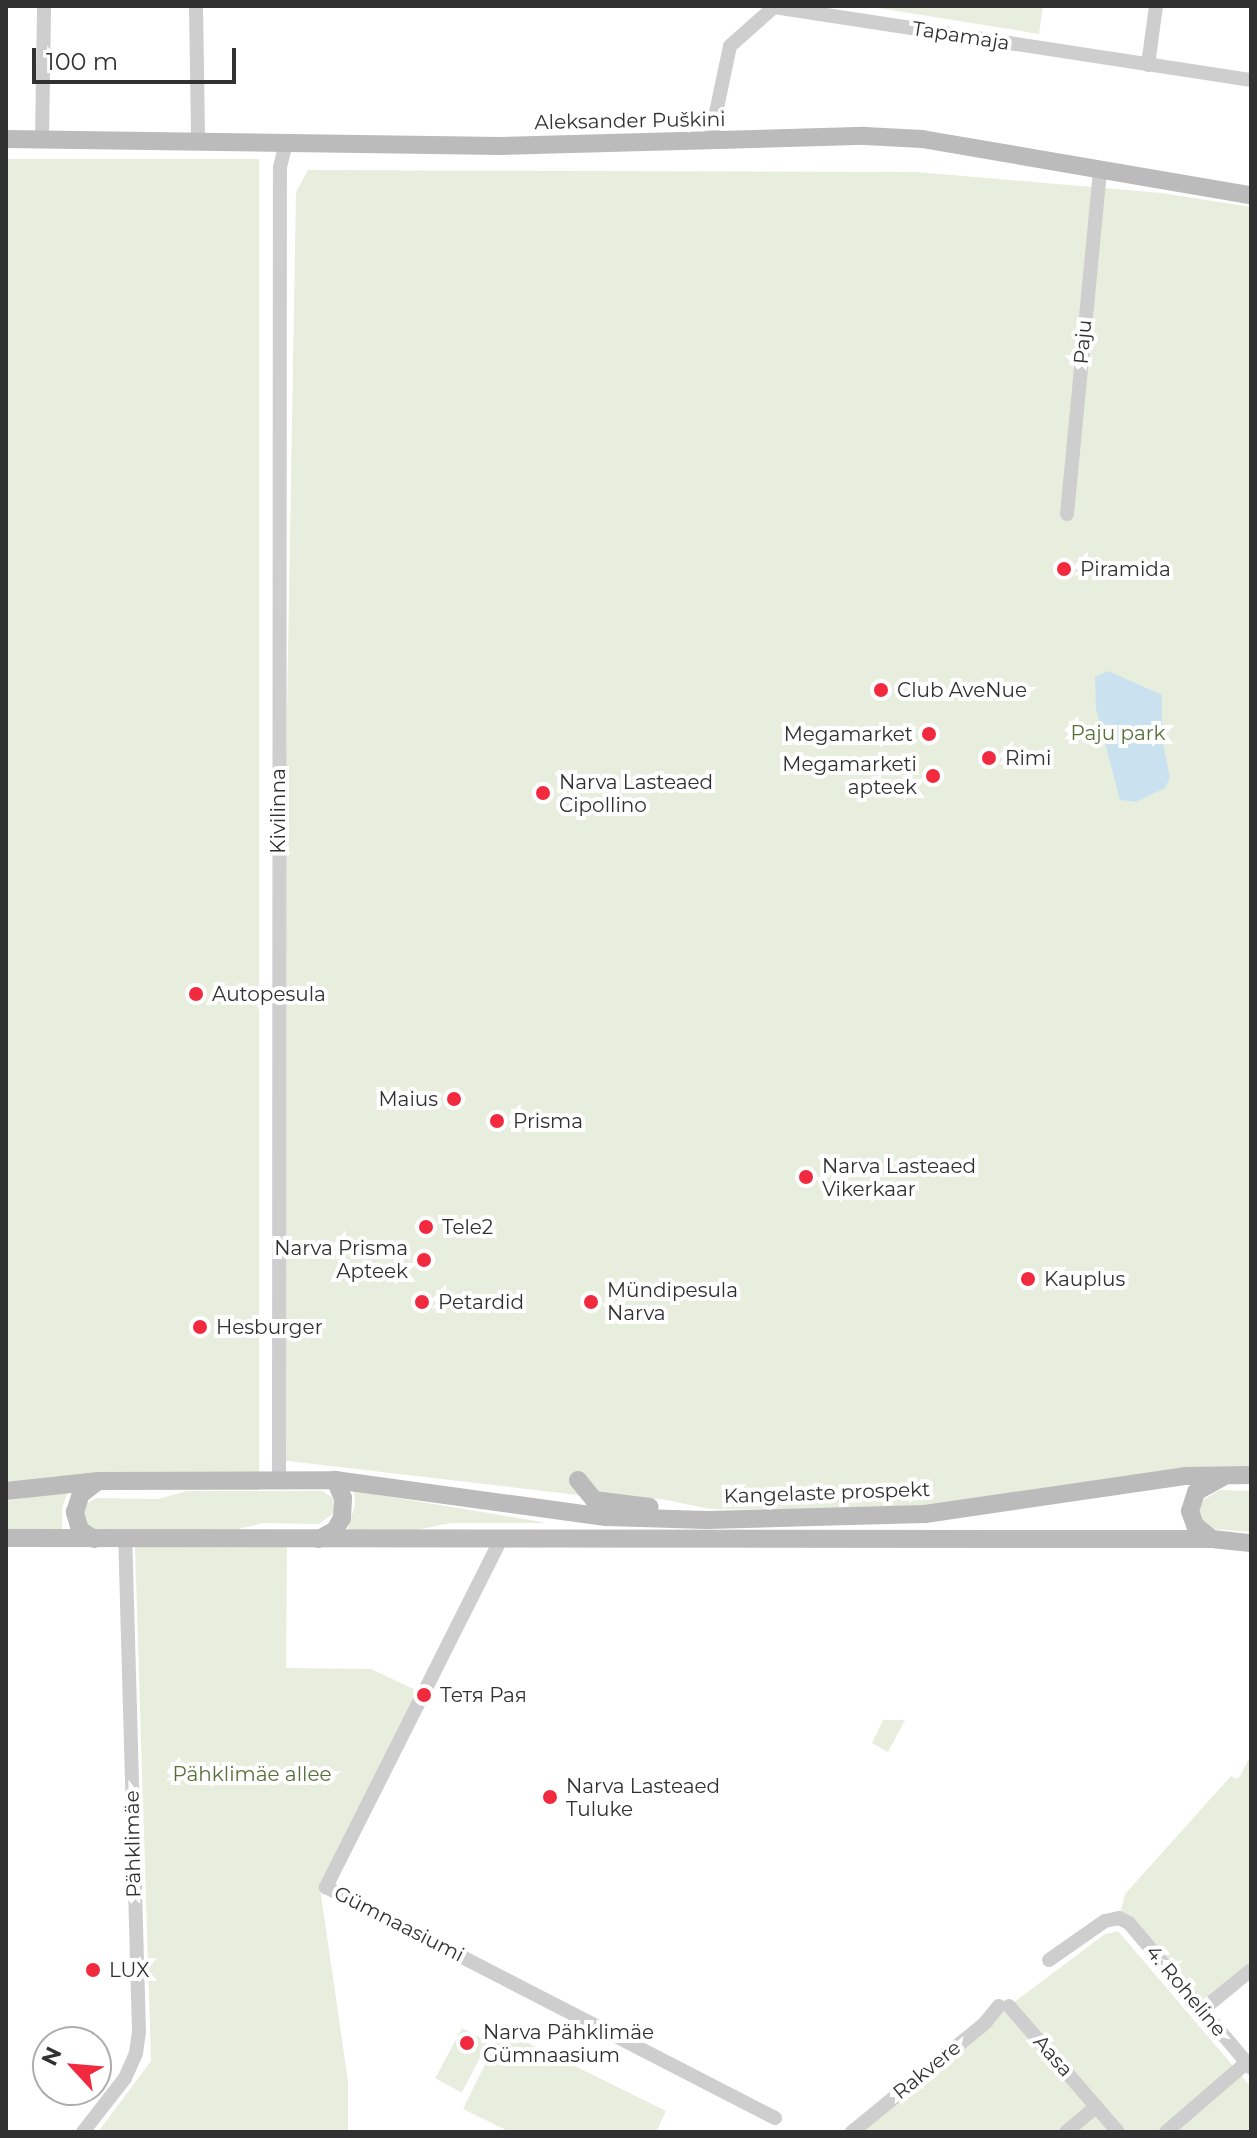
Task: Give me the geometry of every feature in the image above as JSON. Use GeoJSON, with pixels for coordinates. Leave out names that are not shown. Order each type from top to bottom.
{"type":"FeatureCollection","features":[{"type":"Feature","properties":{"kind":"main road","name":"Aleksander Puškini"},"geometry":{"type":"LineString","coordinates":[[6,139],[198,139],[502,146],[865,136],[922,139],[1251,195]]}},
{"type":"Feature","properties":{"kind":"main road","name":"Kangelaste prospekt"},"geometry":{"type":"LineString","coordinates":[[6,1491],[98,1481],[335,1480],[573,1513],[707,1520],[925,1514],[1186,1476],[1251,1475]]}},
{"type":"Feature","properties":{"kind":"main road"},"geometry":{"type":"LineString","coordinates":[[1212,1539],[1195,1525],[1190,1511],[1196,1492],[1225,1476]]}},
{"type":"Feature","properties":{"kind":"main road"},"geometry":{"type":"LineString","coordinates":[[319,1539],[335,1530],[342,1518],[343,1498],[335,1480]]}},
{"type":"Feature","properties":{"kind":"main road"},"geometry":{"type":"LineString","coordinates":[[578,1480],[594,1500],[669,1509],[707,1520]]}},
{"type":"Feature","properties":{"kind":"main road"},"geometry":{"type":"LineString","coordinates":[[94,1539],[80,1530],[75,1512],[81,1494],[98,1481]]}},
{"type":"Feature","properties":{"kind":"main road"},"geometry":{"type":"LineString","coordinates":[[567,1539],[573,1513]]}},
{"type":"Feature","properties":{"kind":"main road"},"geometry":{"type":"LineString","coordinates":[[6,1538],[1212,1539],[1251,1543]]}},
{"type":"Feature","properties":{"kind":"street"},"geometry":{"type":"LineString","coordinates":[[42,139],[44,6]]}},
{"type":"Feature","properties":{"kind":"street"},"geometry":{"type":"LineString","coordinates":[[196,6],[198,139]]}},
{"type":"Feature","properties":{"kind":"street"},"geometry":{"type":"LineString","coordinates":[[1148,65],[1156,6]]}},
{"type":"Feature","properties":{"kind":"street"},"geometry":{"type":"LineString","coordinates":[[710,141],[730,46],[774,7]]}},
{"type":"Feature","properties":{"kind":"street","name":"Tapamaja"},"geometry":{"type":"LineString","coordinates":[[774,7],[1251,80]]}},
{"type":"Feature","properties":{"kind":"street","name":"Kivilinna"},"geometry":{"type":"LineString","coordinates":[[279,1480],[280,167],[286,143]]}},
{"type":"Feature","properties":{"kind":"street","name":"Paju"},"geometry":{"type":"LineString","coordinates":[[1067,514],[1100,169]]}},
{"type":"Feature","properties":{"kind":"street","name":"Pähklimäe"},"geometry":{"type":"LineString","coordinates":[[83,2132],[125,2078],[136,2053],[139,2032],[125,1538]]}},
{"type":"Feature","properties":{"kind":"street","name":"Gümnaasiumi"},"geometry":{"type":"LineString","coordinates":[[501,1539],[326,1887],[775,2118]]}},
{"type":"Feature","properties":{"kind":"street","name":"4. Roheline"},"geometry":{"type":"LineString","coordinates":[[1049,1960],[1105,1921],[1119,1918],[1129,1923],[1249,2065]]}},
{"type":"Feature","properties":{"kind":"street"},"geometry":{"type":"LineString","coordinates":[[1202,2010],[1251,1970]]}},
{"type":"Feature","properties":{"kind":"street","name":"Aasa"},"geometry":{"type":"LineString","coordinates":[[1004,2006],[1118,2132]]}},
{"type":"Feature","properties":{"kind":"street","name":"Rakvere"},"geometry":{"type":"LineString","coordinates":[[852,2132],[1004,2006]]}},
{"type":"Feature","properties":{"kind":"street"},"geometry":{"type":"LineString","coordinates":[[1166,2132],[1249,2065]]}},
{"type":"Feature","properties":{"kind":"street"},"geometry":{"type":"LineString","coordinates":[[1066,2132],[1096,2107]]}},
{"type":"Feature","properties":{"kind":"green space"},"geometry":{"type":"Polygon","coordinates":[[[866,6],[1043,6],[1039,34],[866,6]]]}},
{"type":"Feature","properties":{"kind":"green space"},"geometry":{"type":"Polygon","coordinates":[[[6,159],[259,159],[259,1490],[6,1490],[6,159]]]}},
{"type":"Feature","properties":{"kind":"green space","name":"Paju park"},"geometry":{"type":"Polygon","coordinates":[[[308,170],[917,172],[1162,193],[1251,207],[1251,1467],[941,1511],[710,1509],[661,1499],[603,1498],[279,1460],[280,1114],[296,192],[308,170]]]}},
{"type":"Feature","properties":{"kind":"green space"},"geometry":{"type":"Polygon","coordinates":[[[1220,1490],[1251,1491],[1251,1532],[1212,1529],[1203,1522],[1199,1510],[1203,1500],[1220,1490]]]}},
{"type":"Feature","properties":{"kind":"green space"},"geometry":{"type":"Polygon","coordinates":[[[68,1491],[62,1508],[62,1530],[6,1530],[6,1501],[68,1491]]]}},
{"type":"Feature","properties":{"kind":"green space"},"geometry":{"type":"Polygon","coordinates":[[[187,1491],[322,1491],[333,1498],[334,1513],[319,1524],[263,1523],[234,1530],[96,1530],[88,1528],[82,1507],[96,1498],[158,1499],[187,1491]]]}},
{"type":"Feature","properties":{"kind":"green space"},"geometry":{"type":"Polygon","coordinates":[[[354,1491],[544,1523],[451,1523],[411,1531],[347,1531],[355,1505],[354,1491]]]}},
{"type":"Feature","properties":{"kind":"green space","name":"Pähklimäe allee"},"geometry":{"type":"Polygon","coordinates":[[[135,1547],[287,1547],[286,1668],[371,1669],[418,1691],[320,1888],[348,2081],[348,2132],[98,2132],[151,2061],[135,1547]]]}},
{"type":"Feature","properties":{"kind":"green space"},"geometry":{"type":"Polygon","coordinates":[[[883,1720],[905,1720],[888,1752],[872,1743],[883,1720]]]}},
{"type":"Feature","properties":{"kind":"green space"},"geometry":{"type":"Polygon","coordinates":[[[1251,1755],[1251,1969],[1202,2010],[1119,1918],[1125,1894],[1231,1776],[1236,1779],[1240,1776],[1251,1755]]]}},
{"type":"Feature","properties":{"kind":"green space"},"geometry":{"type":"Polygon","coordinates":[[[1118,1931],[1251,2087],[1251,2132],[853,2132],[1009,2006],[1105,1934],[1118,1931]]]}},
{"type":"Feature","properties":{"kind":"green space"},"geometry":{"type":"Polygon","coordinates":[[[462,2028],[488,2042],[462,2092],[435,2078],[462,2028]]]}},
{"type":"Feature","properties":{"kind":"green space"},"geometry":{"type":"Polygon","coordinates":[[[502,2030],[666,2111],[656,2132],[510,2132],[463,2109],[502,2030]]]}},
{"type":"Feature","properties":{"kind":"water"},"geometry":{"type":"Polygon","coordinates":[[[1108,671],[1162,695],[1162,739],[1170,777],[1165,788],[1136,802],[1120,800],[1096,709],[1095,677],[1108,671]]]}},
{"type":"Feature","properties":{"kind":"place","name":"Piramida"},"geometry":{"type":"Point","coordinates":[1064,569]}},
{"type":"Feature","properties":{"kind":"place","name":"Club AveNue"},"geometry":{"type":"Point","coordinates":[881,690]}},
{"type":"Feature","properties":{"kind":"place","name":"Megamarket"},"geometry":{"type":"Point","coordinates":[929,734]}},
{"type":"Feature","properties":{"kind":"place","name":"Rimi"},"geometry":{"type":"Point","coordinates":[989,758]}},
{"type":"Feature","properties":{"kind":"place","name":"Megamarketi apteek"},"geometry":{"type":"Point","coordinates":[933,776]}},
{"type":"Feature","properties":{"kind":"place","name":"Narva Lasteaed Cipollino"},"geometry":{"type":"Point","coordinates":[543,793]}},
{"type":"Feature","properties":{"kind":"place","name":"Autopesula"},"geometry":{"type":"Point","coordinates":[196,994]}},
{"type":"Feature","properties":{"kind":"place","name":"Maius"},"geometry":{"type":"Point","coordinates":[454,1099]}},
{"type":"Feature","properties":{"kind":"place","name":"Prisma"},"geometry":{"type":"Point","coordinates":[497,1121]}},
{"type":"Feature","properties":{"kind":"place","name":"Narva Lasteaed Vikerkaar"},"geometry":{"type":"Point","coordinates":[806,1177]}},
{"type":"Feature","properties":{"kind":"place","name":"Tele2"},"geometry":{"type":"Point","coordinates":[426,1227]}},
{"type":"Feature","properties":{"kind":"place","name":"Narva Prisma Apteek"},"geometry":{"type":"Point","coordinates":[424,1260]}},
{"type":"Feature","properties":{"kind":"place","name":"Kauplus"},"geometry":{"type":"Point","coordinates":[1028,1279]}},
{"type":"Feature","properties":{"kind":"place","name":"Petardid"},"geometry":{"type":"Point","coordinates":[422,1302]}},
{"type":"Feature","properties":{"kind":"place","name":"Mündipesula Narva"},"geometry":{"type":"Point","coordinates":[591,1302]}},
{"type":"Feature","properties":{"kind":"place","name":"Hesburger"},"geometry":{"type":"Point","coordinates":[200,1327]}},
{"type":"Feature","properties":{"kind":"place","name":"Тетя Рая"},"geometry":{"type":"Point","coordinates":[424,1695]}},
{"type":"Feature","properties":{"kind":"place","name":"Narva Lasteaed Tuluke"},"geometry":{"type":"Point","coordinates":[550,1797]}},
{"type":"Feature","properties":{"kind":"place","name":"LUX"},"geometry":{"type":"Point","coordinates":[93,1970]}},
{"type":"Feature","properties":{"kind":"place","name":"Narva Pähklimäe Gümnaasium"},"geometry":{"type":"Point","coordinates":[467,2043]}}]}
